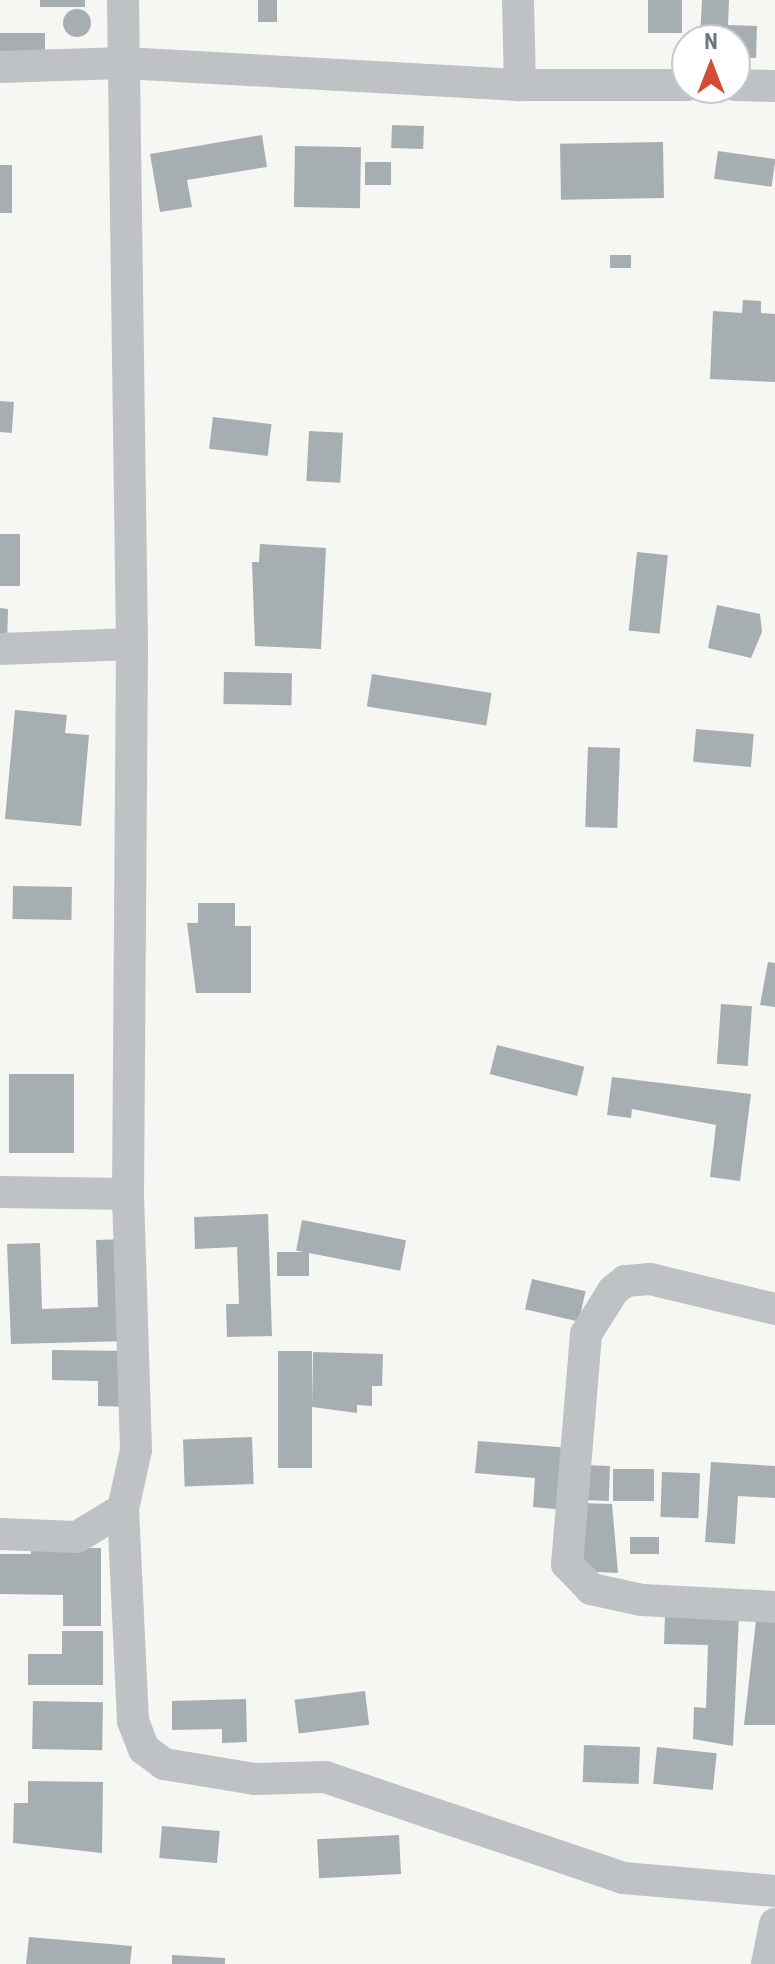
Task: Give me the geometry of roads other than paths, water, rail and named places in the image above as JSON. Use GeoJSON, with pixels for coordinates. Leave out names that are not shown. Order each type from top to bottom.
{"type":"FeatureCollection","features":[{"type":"Feature","properties":{"kind":"street"},"geometry":{"type":"LineString","coordinates":[[123,0],[132,644],[128,1194],[136,1450],[123,1509],[133,1721],[144,1749],[164,1764],[255,1779],[325,1777],[623,1878],[775,1891]]}},
{"type":"Feature","properties":{"kind":"street"},"geometry":{"type":"LineString","coordinates":[[518,0],[520,85]]}},
{"type":"Feature","properties":{"kind":"street"},"geometry":{"type":"LineString","coordinates":[[0,67],[124,63],[520,85],[671,85]]}},
{"type":"Feature","properties":{"kind":"street"},"geometry":{"type":"LineString","coordinates":[[751,85],[775,86]]}},
{"type":"Feature","properties":{"kind":"street"},"geometry":{"type":"LineString","coordinates":[[0,649],[132,644]]}},
{"type":"Feature","properties":{"kind":"street"},"geometry":{"type":"LineString","coordinates":[[0,1192],[128,1194]]}},
{"type":"Feature","properties":{"kind":"street"},"geometry":{"type":"LineString","coordinates":[[775,1309],[650,1279],[625,1281],[613,1291],[586,1334],[567,1564],[591,1589],[642,1600],[775,1607]]}},
{"type":"Feature","properties":{"kind":"street"},"geometry":{"type":"LineString","coordinates":[[0,1534],[77,1537],[123,1509]]}},
{"type":"Feature","properties":{"kind":"street"},"geometry":{"type":"LineString","coordinates":[[767,1964],[775,1924]]}}]}
